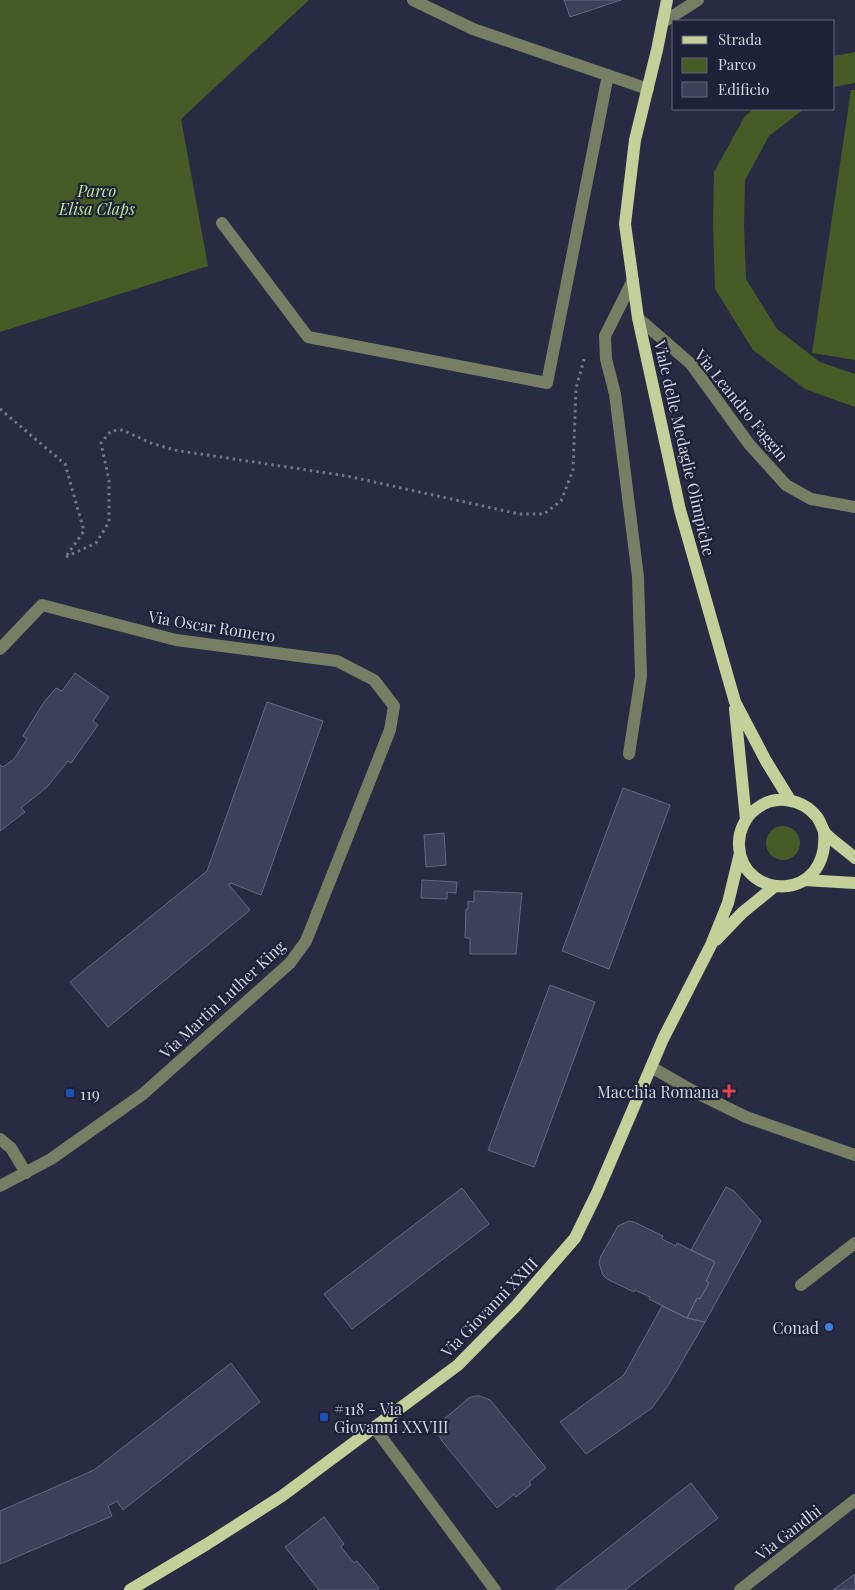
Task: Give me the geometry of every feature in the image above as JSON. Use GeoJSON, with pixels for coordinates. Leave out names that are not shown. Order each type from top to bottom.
{"type":"FeatureCollection","features":[{"type":"Feature","properties":{"kind":"main road","name":"Viale delle Medaglie Olimpiche"},"geometry":{"type":"LineString","coordinates":[[667,0],[635,140],[625,224],[638,318],[680,510],[735,702],[766,761],[790,800],[805,806],[812,812],[824,832],[855,858]]}},
{"type":"Feature","properties":{"kind":"main road"},"geometry":{"type":"LineString","coordinates":[[735,702],[746,820]]}},
{"type":"Feature","properties":{"kind":"main road"},"geometry":{"type":"LineString","coordinates":[[790,800],[773,801],[757,807],[746,820],[740,836],[740,854],[752,875],[775,886],[790,886],[804,880],[815,872],[822,860],[825,846],[824,832]]}},
{"type":"Feature","properties":{"kind":"main road","name":"Via Giovanni XXIII"},"geometry":{"type":"LineString","coordinates":[[130,1590],[282,1496],[458,1365],[516,1306],[575,1238],[598,1193],[663,1039],[711,945],[728,903],[740,854]]}},
{"type":"Feature","properties":{"kind":"main road"},"geometry":{"type":"LineString","coordinates":[[804,880],[855,883]]}},
{"type":"Feature","properties":{"kind":"main road","name":"Via Giovanni XXIII"},"geometry":{"type":"LineString","coordinates":[[711,945],[742,913],[775,886]]}},
{"type":"Feature","properties":{"kind":"street"},"geometry":{"type":"LineString","coordinates":[[413,0],[473,29],[648,89]]}},
{"type":"Feature","properties":{"kind":"street"},"geometry":{"type":"LineString","coordinates":[[662,23],[698,0]]}},
{"type":"Feature","properties":{"kind":"street"},"geometry":{"type":"LineString","coordinates":[[222,223],[308,337],[547,383],[608,75]]}},
{"type":"Feature","properties":{"kind":"street"},"geometry":{"type":"LineString","coordinates":[[629,754],[641,676],[638,577],[615,394],[606,359],[605,336],[633,280]]}},
{"type":"Feature","properties":{"kind":"street","name":"Via Leandro Faggin"},"geometry":{"type":"LineString","coordinates":[[638,318],[691,364],[749,444],[786,485],[812,499],[855,507]]}},
{"type":"Feature","properties":{"kind":"street","name":"Via Oscar Romero"},"geometry":{"type":"LineString","coordinates":[[0,649],[42,606],[176,640],[337,661],[374,680],[394,706]]}},
{"type":"Feature","properties":{"kind":"street","name":"Via Martin Luther King"},"geometry":{"type":"LineString","coordinates":[[0,1186],[51,1159],[143,1094],[290,963],[306,941],[390,730],[394,706]]}},
{"type":"Feature","properties":{"kind":"street"},"geometry":{"type":"LineString","coordinates":[[651,1067],[746,1117],[855,1155]]}},
{"type":"Feature","properties":{"kind":"street"},"geometry":{"type":"LineString","coordinates":[[0,1139],[11,1148],[26,1173]]}},
{"type":"Feature","properties":{"kind":"street"},"geometry":{"type":"LineString","coordinates":[[801,1285],[855,1243]]}},
{"type":"Feature","properties":{"kind":"street"},"geometry":{"type":"LineString","coordinates":[[374,1427],[495,1590]]}},
{"type":"Feature","properties":{"kind":"street","name":"Via Gandhi"},"geometry":{"type":"LineString","coordinates":[[740,1590],[855,1500]]}},
{"type":"Feature","properties":{"kind":"path"},"geometry":{"type":"LineString","coordinates":[[0,409],[65,464],[84,531],[66,557],[96,542],[109,522],[109,480],[102,443],[111,431],[122,430],[174,450],[347,476],[518,514],[544,514],[561,500],[573,470],[576,388],[586,351]]}},
{"type":"Feature","properties":{"kind":"green space","name":"Parco Elisa Claps"},"geometry":{"type":"Polygon","coordinates":[[[0,0],[309,0],[181,119],[208,266],[0,332],[0,0]]]}},
{"type":"Feature","properties":{"kind":"green space"},"geometry":{"type":"Polygon","coordinates":[[[855,52],[855,83],[835,87],[835,56],[855,52]]]}},
{"type":"Feature","properties":{"kind":"green space"},"geometry":{"type":"Polygon","coordinates":[[[851,90],[855,90],[855,360],[812,353],[851,90]]]}},
{"type":"Feature","properties":{"kind":"green space"},"geometry":{"type":"Polygon","coordinates":[[[753,110],[803,110],[769,136],[745,180],[746,279],[777,329],[820,362],[855,374],[855,407],[805,389],[753,350],[715,289],[714,172],[745,116],[753,110]]]}},
{"type":"Feature","properties":{"kind":"green space"},"geometry":{"type":"Polygon","coordinates":[[[783,826],[795,831],[800,843],[795,855],[783,860],[771,855],[766,843],[771,831],[783,826]]]}},
{"type":"Feature","properties":{"kind":"building"},"geometry":{"type":"Polygon","coordinates":[[[564,0],[621,0],[570,17],[564,0]]]}},
{"type":"Feature","properties":{"kind":"building"},"geometry":{"type":"Polygon","coordinates":[[[75,673],[109,697],[93,721],[98,725],[71,763],[68,761],[47,787],[21,808],[25,812],[0,831],[0,765],[3,767],[14,759],[27,739],[23,736],[44,702],[56,688],[62,691],[75,673]]]}},
{"type":"Feature","properties":{"kind":"building"},"geometry":{"type":"Polygon","coordinates":[[[267,702],[323,721],[261,895],[231,883],[229,885],[250,910],[108,1027],[70,982],[207,871],[267,702]]]}},
{"type":"Feature","properties":{"kind":"building"},"geometry":{"type":"Polygon","coordinates":[[[623,788],[670,805],[609,969],[562,951],[623,788]]]}},
{"type":"Feature","properties":{"kind":"building"},"geometry":{"type":"Polygon","coordinates":[[[444,833],[446,865],[426,867],[424,835],[444,833]]]}},
{"type":"Feature","properties":{"kind":"building"},"geometry":{"type":"Polygon","coordinates":[[[422,880],[457,882],[456,893],[447,892],[447,899],[421,898],[422,880]]]}},
{"type":"Feature","properties":{"kind":"building"},"geometry":{"type":"Polygon","coordinates":[[[474,891],[522,893],[516,954],[470,954],[470,938],[465,938],[466,909],[468,909],[468,901],[474,902],[474,891]]]}},
{"type":"Feature","properties":{"kind":"building"},"geometry":{"type":"Polygon","coordinates":[[[550,985],[595,1002],[534,1167],[488,1150],[550,985]]]}},
{"type":"Feature","properties":{"kind":"building"},"geometry":{"type":"Polygon","coordinates":[[[726,1187],[734,1191],[761,1221],[705,1322],[687,1318],[697,1298],[700,1299],[709,1283],[706,1281],[715,1262],[691,1250],[726,1187]]]}},
{"type":"Feature","properties":{"kind":"building"},"geometry":{"type":"Polygon","coordinates":[[[462,1188],[489,1224],[352,1329],[324,1294],[462,1188]]]}},
{"type":"Feature","properties":{"kind":"building"},"geometry":{"type":"Polygon","coordinates":[[[629,1221],[663,1236],[662,1239],[676,1246],[677,1243],[715,1262],[706,1281],[709,1283],[700,1299],[697,1298],[687,1318],[649,1299],[650,1297],[635,1290],[634,1292],[607,1279],[603,1275],[599,1263],[601,1256],[618,1226],[629,1221]]]}},
{"type":"Feature","properties":{"kind":"building"},"geometry":{"type":"Polygon","coordinates":[[[662,1306],[687,1318],[705,1322],[669,1384],[652,1408],[586,1454],[560,1422],[624,1375],[662,1306]]]}},
{"type":"Feature","properties":{"kind":"building"},"geometry":{"type":"Polygon","coordinates":[[[231,1363],[260,1402],[123,1510],[117,1501],[108,1506],[112,1516],[0,1564],[0,1511],[94,1470],[231,1363]]]}},
{"type":"Feature","properties":{"kind":"building"},"geometry":{"type":"Polygon","coordinates":[[[474,1396],[490,1400],[546,1468],[529,1482],[531,1485],[516,1497],[514,1494],[497,1508],[439,1436],[440,1424],[444,1419],[474,1396]]]}},
{"type":"Feature","properties":{"kind":"building"},"geometry":{"type":"Polygon","coordinates":[[[691,1483],[718,1518],[625,1590],[556,1590],[556,1589],[691,1483]]]}},
{"type":"Feature","properties":{"kind":"building"},"geometry":{"type":"Polygon","coordinates":[[[324,1517],[344,1544],[341,1547],[354,1563],[357,1561],[379,1588],[376,1590],[319,1590],[285,1547],[324,1517]]]}},
{"type":"Feature","properties":{"kind":"building"},"geometry":{"type":"Polygon","coordinates":[[[855,1574],[855,1590],[833,1590],[855,1574]]]}},
{"type":"Feature","properties":{"kind":"place","name":"Macchia Romana"},"geometry":{"type":"Point","coordinates":[729,1091]}},
{"type":"Feature","properties":{"kind":"place","name":"119"},"geometry":{"type":"Point","coordinates":[70,1093]}},
{"type":"Feature","properties":{"kind":"place","name":"Conad"},"geometry":{"type":"Point","coordinates":[829,1327]}},
{"type":"Feature","properties":{"kind":"place","name":"#118 - Via Giovanni XXVIII"},"geometry":{"type":"Point","coordinates":[324,1417]}}]}
